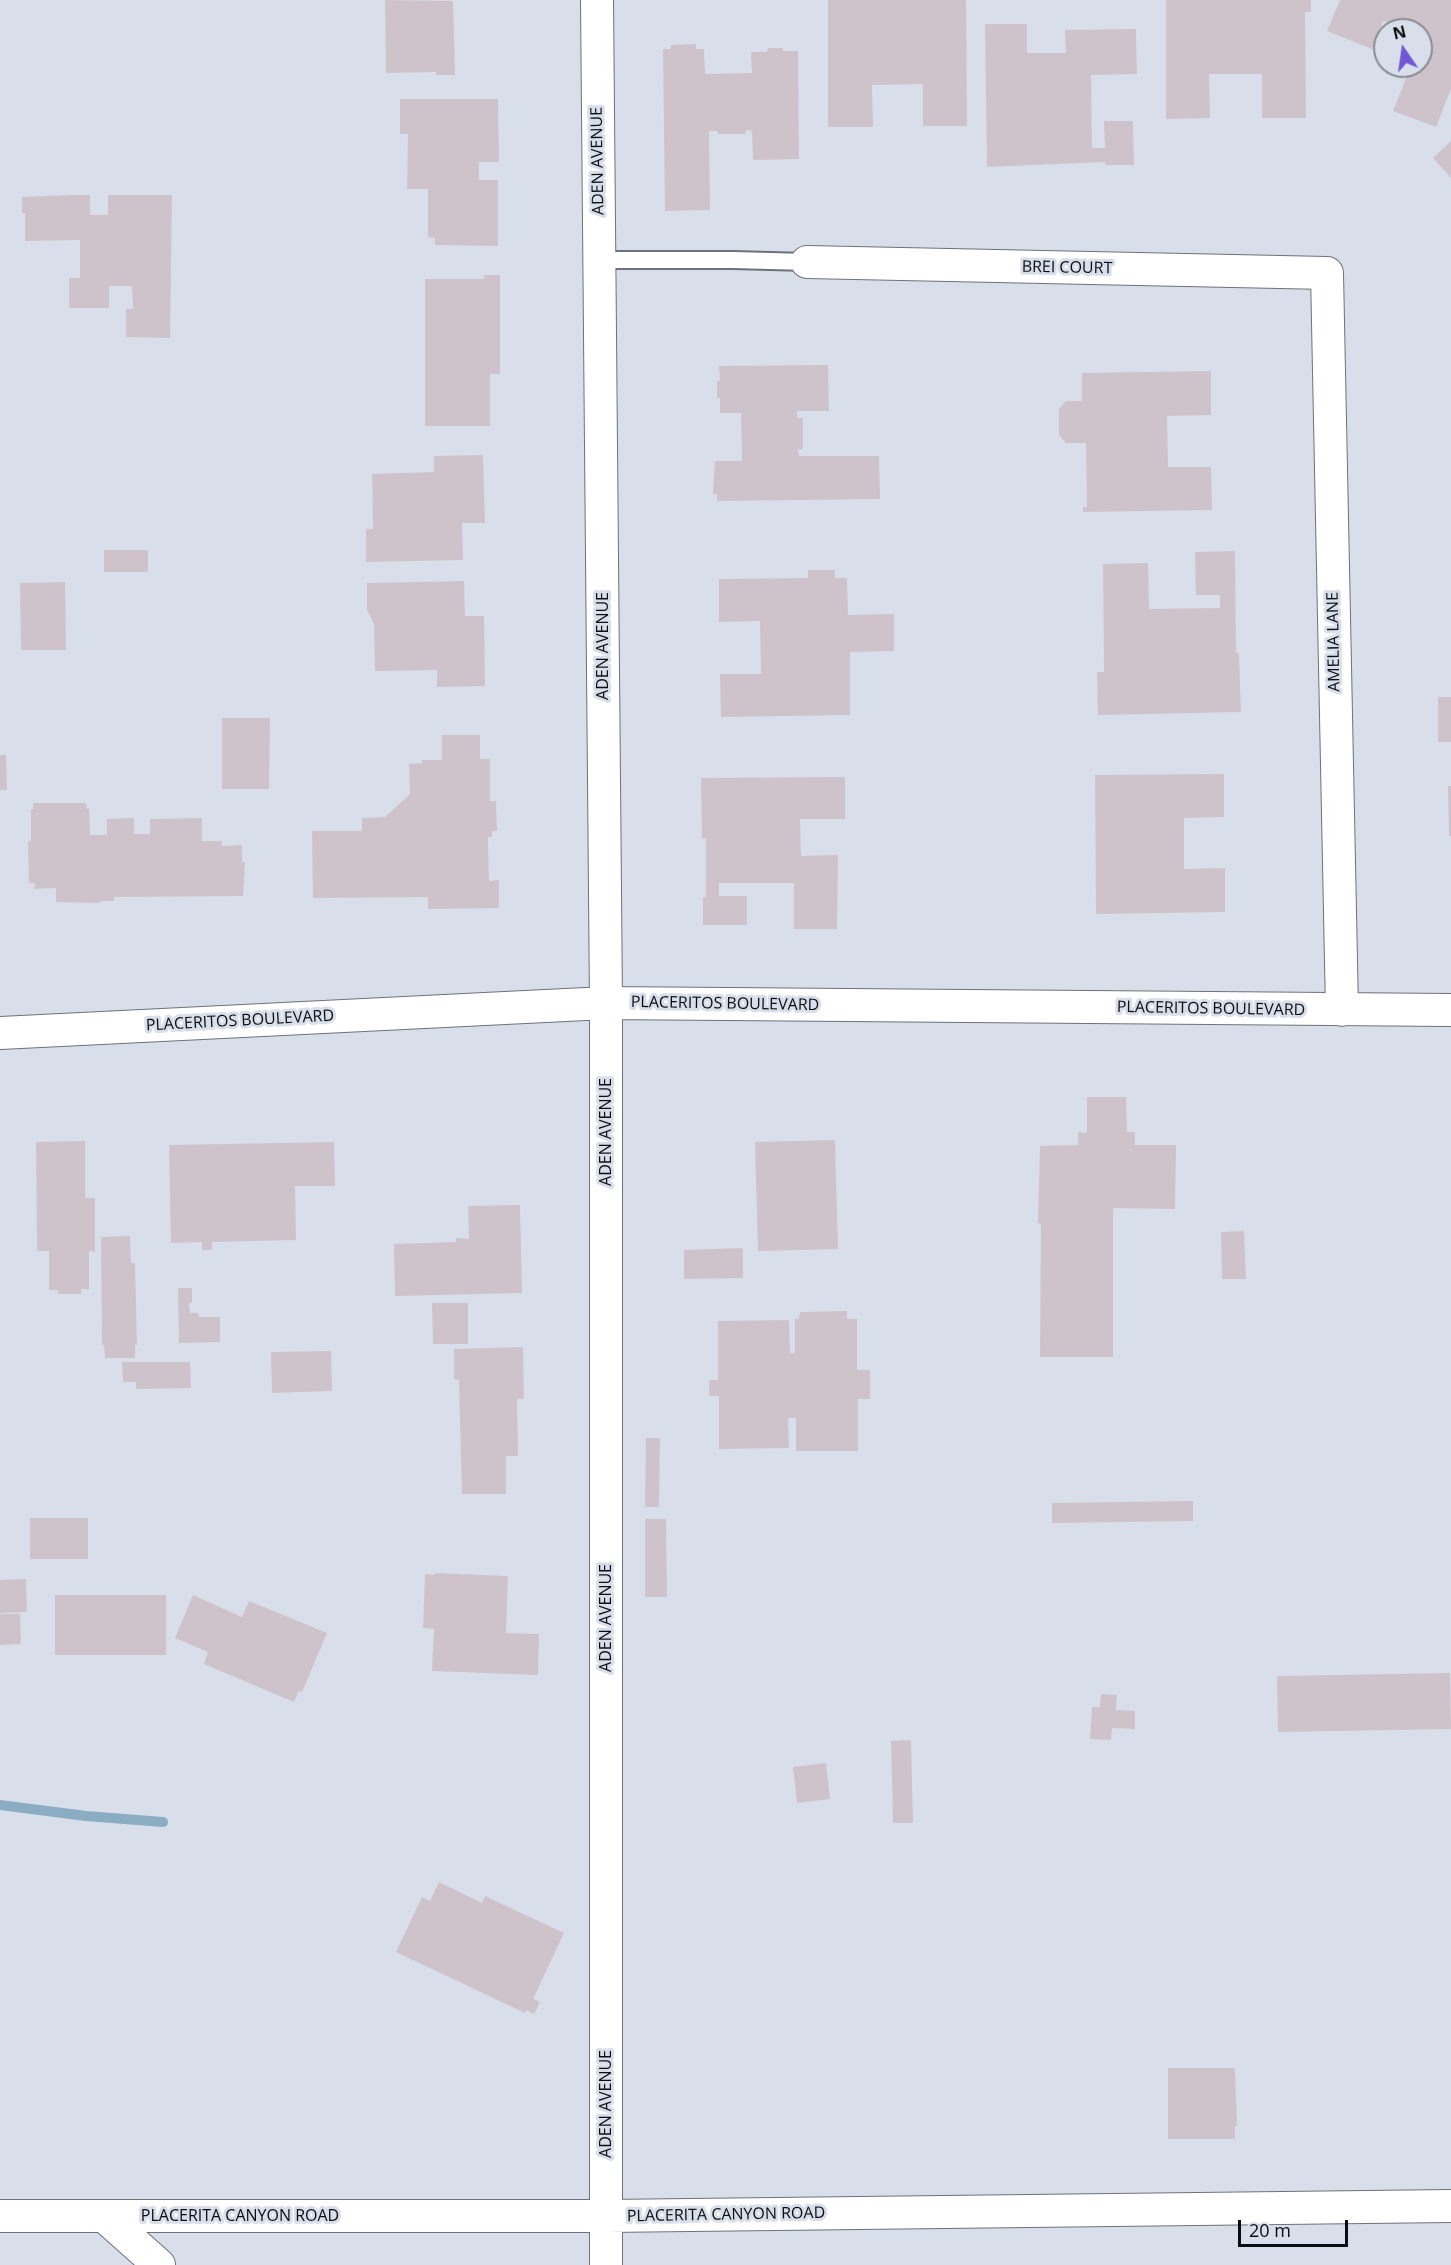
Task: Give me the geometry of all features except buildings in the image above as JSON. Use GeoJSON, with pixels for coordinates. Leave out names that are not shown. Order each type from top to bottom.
{"type":"FeatureCollection","features":[{"type":"Feature","properties":{"kind":"street","name":"ADEN AVENUE"},"geometry":{"type":"LineString","coordinates":[[597,0],[606,1003],[606,2265]]}},
{"type":"Feature","properties":{"kind":"street","name":"BREI COURT"},"geometry":{"type":"LineString","coordinates":[[807,262],[1327,273]]}},
{"type":"Feature","properties":{"kind":"street","name":"AMELIA LANE"},"geometry":{"type":"LineString","coordinates":[[1327,273],[1342,1010]]}},
{"type":"Feature","properties":{"kind":"street","name":"PLACERITOS BOULEVARD"},"geometry":{"type":"LineString","coordinates":[[0,1033],[606,1003],[1451,1010]]}},
{"type":"Feature","properties":{"kind":"street","name":"PLACERITA CANYON ROAD"},"geometry":{"type":"LineString","coordinates":[[0,2216],[606,2216],[1451,2206]]}},
{"type":"Feature","properties":{"kind":"street"},"geometry":{"type":"LineString","coordinates":[[104,2216],[159,2265]]}},
{"type":"Feature","properties":{"kind":"lane"},"geometry":{"type":"LineString","coordinates":[[599,260],[807,262]]}},
{"type":"Feature","properties":{"kind":"waterway"},"geometry":{"type":"LineString","coordinates":[[0,1805],[86,1816],[163,1822]]}}]}
